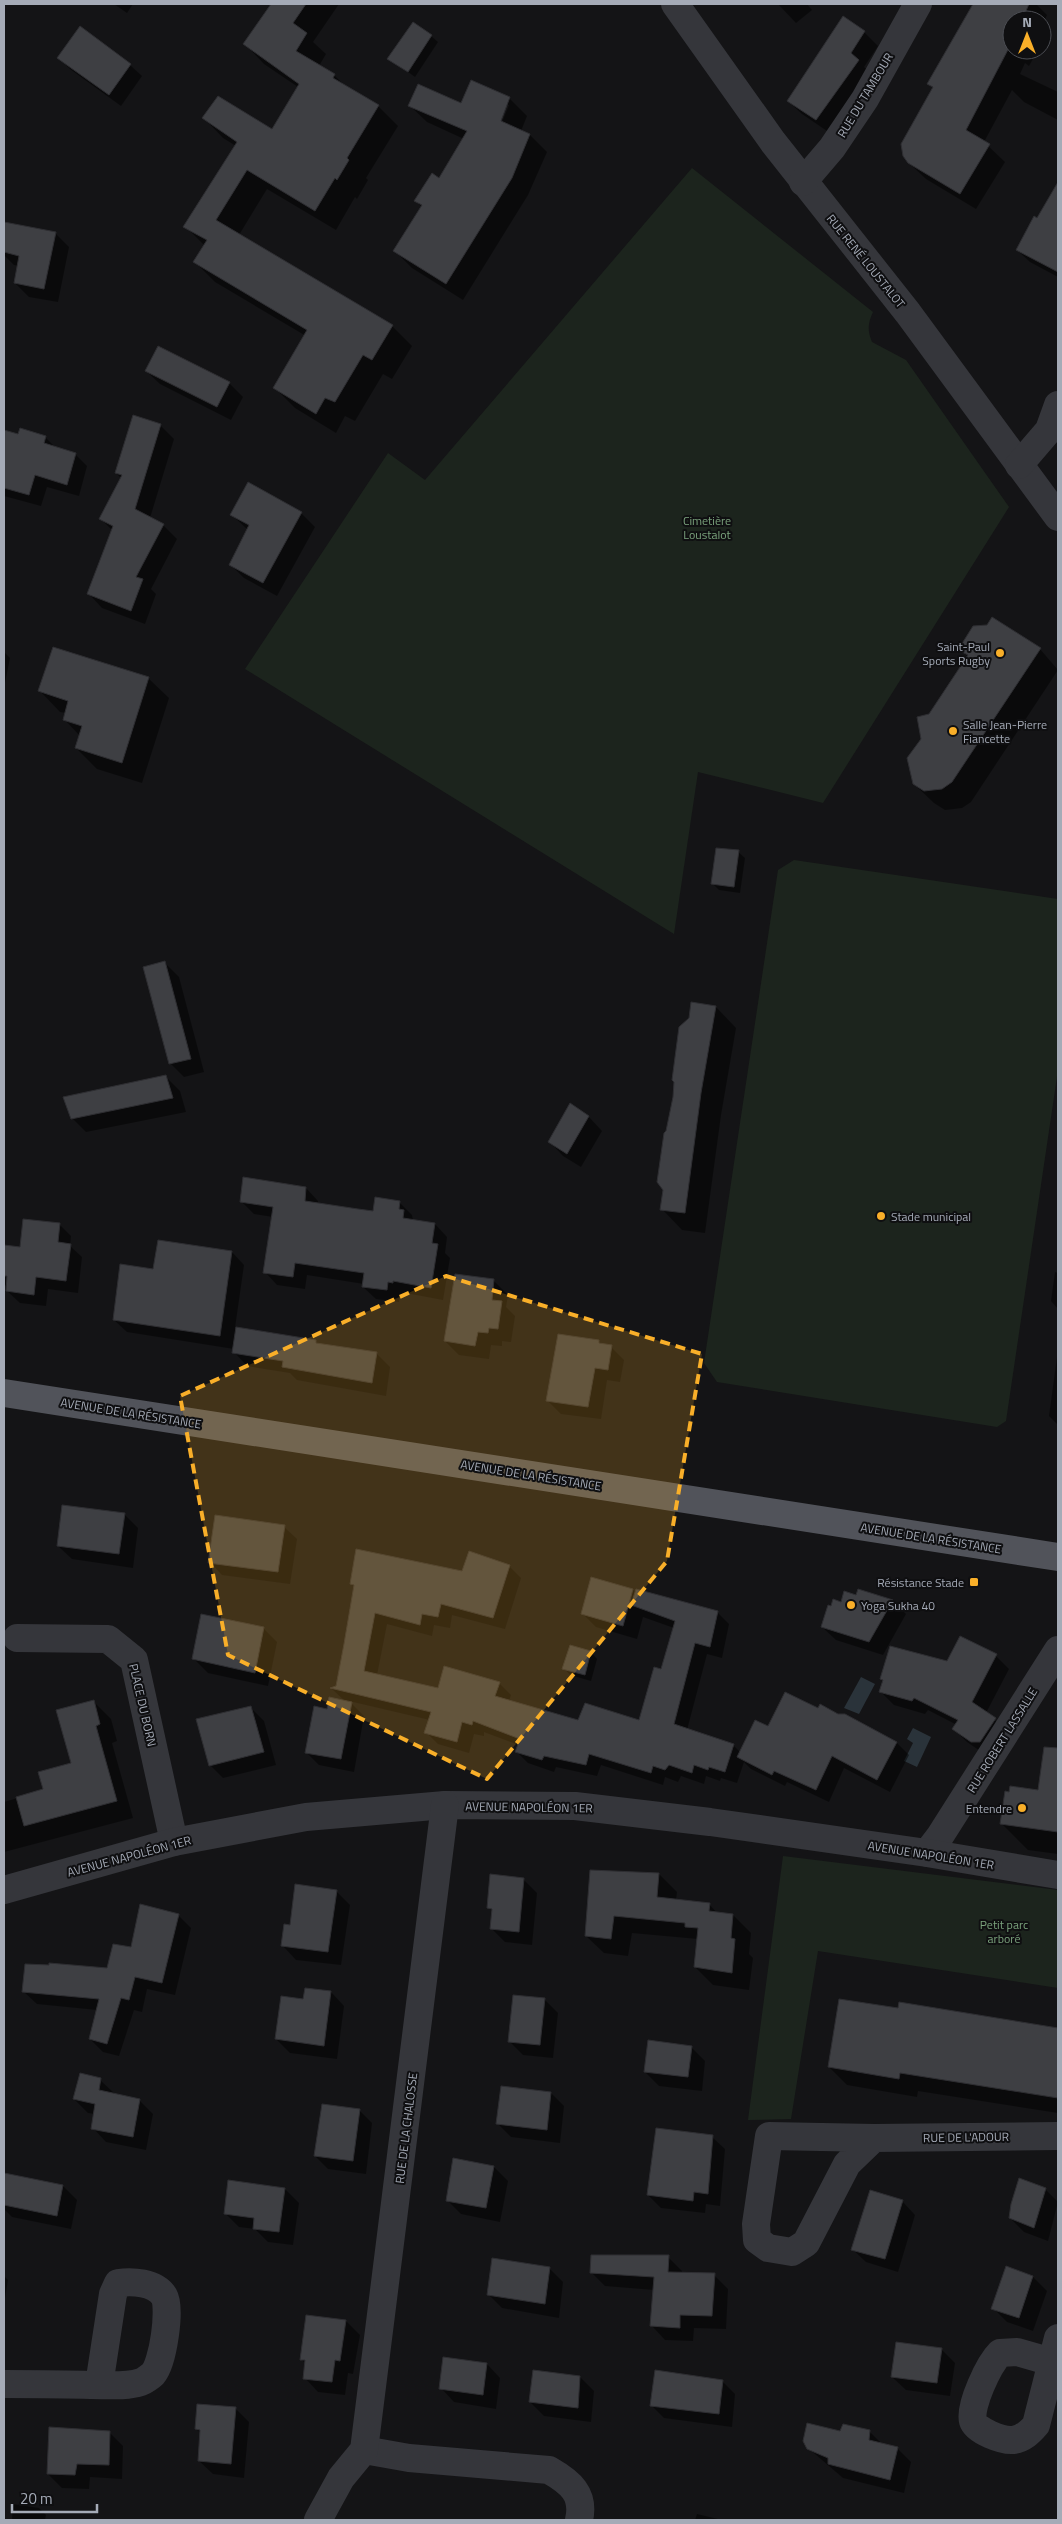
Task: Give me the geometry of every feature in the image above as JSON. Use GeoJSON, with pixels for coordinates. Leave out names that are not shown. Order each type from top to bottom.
{"type":"FeatureCollection","features":[{"type":"Feature","properties":{"kind":"main road","name":"AVENUE DE LA RÉSISTANCE"},"geometry":{"type":"LineString","coordinates":[[4,1393],[1058,1557]]}},
{"type":"Feature","properties":{"kind":"street","name":"RUE RENÉ LOUSTALOT"},"geometry":{"type":"LineString","coordinates":[[675,4],[804,182],[899,301],[1058,517]]}},
{"type":"Feature","properties":{"kind":"street","name":"RUE DU TAMBOUR"},"geometry":{"type":"LineString","coordinates":[[804,182],[832,148],[865,99],[918,4]]}},
{"type":"Feature","properties":{"kind":"street"},"geometry":{"type":"LineString","coordinates":[[1019,465],[1049,430],[1058,405]]}},
{"type":"Feature","properties":{"kind":"street","name":"PLACE DU BORN"},"geometry":{"type":"LineString","coordinates":[[17,1638],[108,1639],[134,1660],[174,1842]]}},
{"type":"Feature","properties":{"kind":"street","name":"RUE ROBERT LASSALLE"},"geometry":{"type":"LineString","coordinates":[[927,1853],[940,1836],[1058,1650]]}},
{"type":"Feature","properties":{"kind":"street","name":"AVENUE NAPOLÉON 1ER"},"geometry":{"type":"LineString","coordinates":[[4,1890],[174,1842],[306,1817],[446,1805],[575,1806],[710,1822],[927,1853],[1058,1876]]}},
{"type":"Feature","properties":{"kind":"street","name":"RUE DE LA CHALOSSE"},"geometry":{"type":"LineString","coordinates":[[364,2450],[446,1805]]}},
{"type":"Feature","properties":{"kind":"street","name":"RUE DE L'ADOUR"},"geometry":{"type":"LineString","coordinates":[[874,2138],[847,2164],[806,2243],[792,2252],[768,2248],[757,2240],[756,2224],[769,2136],[874,2138],[1058,2136]]}},
{"type":"Feature","properties":{"kind":"street"},"geometry":{"type":"LineString","coordinates":[[4,2384],[99,2385]]}},
{"type":"Feature","properties":{"kind":"street"},"geometry":{"type":"LineString","coordinates":[[318,2520],[341,2478],[364,2450],[419,2459],[549,2470],[568,2481],[579,2499],[580,2520]]}},
{"type":"Feature","properties":{"kind":"highlighted area"},"geometry":{"type":"Polygon","coordinates":[[[446,1276],[702,1354],[667,1561],[487,1779],[228,1655],[180,1396],[446,1276]]]}},
{"type":"Feature","properties":{"kind":"green space","name":"Cimetière Loustalot"},"geometry":{"type":"Polygon","coordinates":[[[692,168],[873,312],[869,327],[872,342],[906,360],[1009,507],[823,803],[698,772],[674,934],[245,669],[388,453],[425,480],[692,168]]]}},
{"type":"Feature","properties":{"kind":"green space","name":"Stade municipal"},"geometry":{"type":"Polygon","coordinates":[[[794,860],[1058,899],[1058,1070],[1006,1421],[997,1427],[717,1382],[704,1363],[778,870],[794,860]]]}},
{"type":"Feature","properties":{"kind":"green space","name":"Petit parc arboré"},"geometry":{"type":"Polygon","coordinates":[[[783,1856],[1058,1890],[1058,1988],[818,1951],[791,2119],[748,2120],[783,1856]]]}},
{"type":"Feature","properties":{"kind":"shaded area"},"geometry":{"type":"Polygon","coordinates":[[[861,1677],[875,1684],[859,1714],[844,1708],[861,1677]]]}},
{"type":"Feature","properties":{"kind":"shaded area"},"geometry":{"type":"Polygon","coordinates":[[[913,1728],[931,1737],[917,1767],[904,1761],[913,1743],[907,1739],[913,1728]]]}},
{"type":"Feature","properties":{"kind":"building"},"geometry":{"type":"Polygon","coordinates":[[[271,4],[306,4],[293,23],[307,33],[296,51],[335,74],[333,78],[379,105],[347,158],[349,160],[337,180],[335,178],[315,211],[247,170],[216,220],[393,325],[372,360],[363,355],[335,402],[325,398],[316,414],[273,388],[307,330],[193,262],[207,240],[183,227],[237,142],[202,118],[218,96],[272,129],[299,84],[243,44],[271,4]]]}},
{"type":"Feature","properties":{"kind":"building"},"geometry":{"type":"Polygon","coordinates":[[[973,4],[1029,4],[1026,10],[1002,10],[1003,60],[966,130],[990,144],[960,194],[908,163],[903,156],[901,144],[933,87],[927,84],[973,4]]]}},
{"type":"Feature","properties":{"kind":"building"},"geometry":{"type":"Polygon","coordinates":[[[843,16],[865,31],[851,53],[859,60],[816,120],[787,101],[843,16]]]}},
{"type":"Feature","properties":{"kind":"building"},"geometry":{"type":"Polygon","coordinates":[[[413,22],[432,35],[408,72],[387,59],[413,22]]]}},
{"type":"Feature","properties":{"kind":"building"},"geometry":{"type":"Polygon","coordinates":[[[80,26],[131,64],[109,95],[57,58],[80,26]]]}},
{"type":"Feature","properties":{"kind":"building"},"geometry":{"type":"Polygon","coordinates":[[[471,80],[510,97],[501,121],[530,134],[512,178],[446,284],[393,251],[422,205],[414,201],[432,173],[439,178],[467,131],[408,106],[418,84],[461,103],[471,80]]]}},
{"type":"Feature","properties":{"kind":"building"},"geometry":{"type":"Polygon","coordinates":[[[1058,182],[1058,272],[1016,250],[1034,216],[1037,218],[1058,182]]]}},
{"type":"Feature","properties":{"kind":"building"},"geometry":{"type":"Polygon","coordinates":[[[4,222],[56,232],[44,289],[14,283],[19,256],[4,252],[4,222]]]}},
{"type":"Feature","properties":{"kind":"building"},"geometry":{"type":"Polygon","coordinates":[[[158,346],[230,382],[217,407],[145,371],[158,346]]]}},
{"type":"Feature","properties":{"kind":"building"},"geometry":{"type":"Polygon","coordinates":[[[133,415],[161,424],[135,509],[164,524],[136,577],[143,579],[131,611],[87,594],[113,526],[99,519],[122,475],[115,473],[133,415]]]}},
{"type":"Feature","properties":{"kind":"building"},"geometry":{"type":"Polygon","coordinates":[[[20,428],[46,436],[44,443],[76,453],[67,485],[35,475],[29,495],[4,488],[4,430],[18,434],[20,428]]]}},
{"type":"Feature","properties":{"kind":"building"},"geometry":{"type":"Polygon","coordinates":[[[248,482],[302,512],[263,583],[229,565],[249,525],[230,515],[248,482]]]}},
{"type":"Feature","properties":{"kind":"building"},"geometry":{"type":"Polygon","coordinates":[[[992,617],[1041,648],[952,782],[942,789],[924,791],[913,784],[907,758],[921,739],[917,717],[929,714],[968,655],[958,650],[973,626],[987,625],[992,617]]]}},
{"type":"Feature","properties":{"kind":"building"},"geometry":{"type":"Polygon","coordinates":[[[53,647],[149,677],[122,763],[75,748],[82,726],[63,720],[68,701],[38,691],[53,647]]]}},
{"type":"Feature","properties":{"kind":"building"},"geometry":{"type":"Polygon","coordinates":[[[716,848],[739,850],[734,887],[711,884],[716,848]]]}},
{"type":"Feature","properties":{"kind":"building"},"geometry":{"type":"Polygon","coordinates":[[[165,961],[191,1059],[169,1064],[143,967],[165,961]]]}},
{"type":"Feature","properties":{"kind":"building"},"geometry":{"type":"Polygon","coordinates":[[[691,1002],[716,1006],[701,1093],[685,1213],[660,1210],[663,1190],[657,1182],[664,1133],[673,1097],[674,1082],[672,1080],[679,1027],[689,1018],[691,1002]]]}},
{"type":"Feature","properties":{"kind":"building"},"geometry":{"type":"Polygon","coordinates":[[[166,1075],[173,1098],[71,1119],[63,1097],[166,1075]]]}},
{"type":"Feature","properties":{"kind":"building"},"geometry":{"type":"Polygon","coordinates":[[[570,1103],[589,1116],[567,1154],[548,1142],[570,1103]]]}},
{"type":"Feature","properties":{"kind":"building"},"geometry":{"type":"Polygon","coordinates":[[[243,1177],[306,1187],[305,1201],[373,1211],[375,1197],[400,1201],[399,1209],[404,1210],[403,1218],[435,1223],[432,1243],[438,1244],[431,1288],[393,1281],[393,1283],[388,1282],[387,1290],[362,1287],[364,1273],[295,1263],[293,1277],[263,1273],[273,1207],[240,1202],[243,1177]]]}},
{"type":"Feature","properties":{"kind":"building"},"geometry":{"type":"Polygon","coordinates":[[[23,1219],[60,1223],[58,1242],[71,1244],[66,1281],[36,1277],[34,1295],[6,1291],[7,1276],[4,1276],[4,1245],[20,1247],[23,1219]]]}},
{"type":"Feature","properties":{"kind":"building"},"geometry":{"type":"Polygon","coordinates":[[[158,1240],[232,1251],[220,1336],[113,1320],[120,1264],[153,1269],[158,1240]]]}},
{"type":"Feature","properties":{"kind":"building"},"geometry":{"type":"Polygon","coordinates":[[[455,1274],[494,1279],[492,1300],[502,1301],[498,1329],[489,1328],[488,1333],[478,1332],[475,1346],[444,1341],[455,1274]]]}},
{"type":"Feature","properties":{"kind":"building"},"geometry":{"type":"Polygon","coordinates":[[[236,1327],[316,1340],[316,1343],[377,1352],[372,1383],[282,1367],[283,1361],[232,1353],[236,1327]]]}},
{"type":"Feature","properties":{"kind":"building"},"geometry":{"type":"Polygon","coordinates":[[[558,1334],[599,1340],[599,1343],[612,1345],[608,1370],[595,1368],[588,1407],[546,1401],[558,1334]]]}},
{"type":"Feature","properties":{"kind":"building"},"geometry":{"type":"Polygon","coordinates":[[[62,1505],[125,1513],[119,1554],[57,1546],[62,1505]]]}},
{"type":"Feature","properties":{"kind":"building"},"geometry":{"type":"Polygon","coordinates":[[[215,1515],[285,1525],[278,1572],[208,1563],[215,1515]]]}},
{"type":"Feature","properties":{"kind":"building"},"geometry":{"type":"Polygon","coordinates":[[[356,1549],[462,1571],[469,1551],[510,1565],[493,1618],[441,1604],[438,1617],[422,1614],[420,1625],[375,1613],[364,1671],[438,1688],[444,1666],[500,1682],[495,1696],[578,1720],[585,1703],[639,1720],[654,1667],[661,1669],[675,1621],[631,1605],[636,1589],[718,1611],[710,1647],[695,1643],[674,1724],[734,1744],[725,1772],[709,1767],[708,1770],[694,1765],[692,1773],[669,1765],[665,1770],[653,1766],[651,1773],[589,1754],[586,1765],[544,1756],[542,1760],[515,1752],[520,1739],[473,1721],[472,1725],[462,1722],[457,1742],[424,1733],[431,1712],[330,1688],[336,1686],[344,1644],[354,1585],[350,1584],[356,1549]]]}},
{"type":"Feature","properties":{"kind":"building"},"geometry":{"type":"Polygon","coordinates":[[[591,1577],[633,1589],[623,1626],[581,1614],[591,1577]]]}},
{"type":"Feature","properties":{"kind":"building"},"geometry":{"type":"Polygon","coordinates":[[[858,1589],[893,1600],[869,1642],[821,1627],[828,1605],[831,1606],[833,1599],[841,1602],[844,1591],[856,1595],[858,1589]]]}},
{"type":"Feature","properties":{"kind":"building"},"geometry":{"type":"Polygon","coordinates":[[[201,1614],[264,1627],[255,1673],[192,1659],[201,1614]]]}},
{"type":"Feature","properties":{"kind":"building"},"geometry":{"type":"Polygon","coordinates":[[[960,1636],[997,1654],[972,1702],[996,1718],[980,1742],[971,1742],[952,1729],[958,1720],[914,1698],[912,1701],[879,1692],[883,1680],[880,1679],[890,1646],[947,1661],[960,1636]]]}},
{"type":"Feature","properties":{"kind":"building"},"geometry":{"type":"Polygon","coordinates":[[[570,1645],[591,1651],[585,1675],[562,1669],[570,1645]]]}},
{"type":"Feature","properties":{"kind":"building"},"geometry":{"type":"Polygon","coordinates":[[[785,1692],[818,1708],[820,1704],[838,1714],[845,1714],[897,1742],[877,1780],[832,1756],[816,1790],[774,1771],[772,1775],[737,1757],[755,1720],[768,1726],[785,1692]]]}},
{"type":"Feature","properties":{"kind":"building"},"geometry":{"type":"Polygon","coordinates":[[[329,1697],[352,1702],[341,1759],[305,1753],[314,1706],[327,1709],[329,1697]]]}},
{"type":"Feature","properties":{"kind":"building"},"geometry":{"type":"Polygon","coordinates":[[[94,1700],[100,1724],[96,1726],[117,1801],[24,1826],[16,1797],[43,1789],[38,1772],[71,1763],[56,1710],[94,1700]]]}},
{"type":"Feature","properties":{"kind":"building"},"geometry":{"type":"Polygon","coordinates":[[[251,1706],[264,1752],[209,1766],[196,1719],[251,1706]]]}},
{"type":"Feature","properties":{"kind":"building"},"geometry":{"type":"Polygon","coordinates":[[[1044,1747],[1058,1748],[1058,1832],[1000,1824],[1005,1791],[1009,1792],[1010,1786],[1038,1790],[1044,1747]]]}},
{"type":"Feature","properties":{"kind":"building"},"geometry":{"type":"Polygon","coordinates":[[[590,1870],[659,1873],[657,1897],[710,1903],[709,1911],[733,1914],[731,1938],[735,1939],[732,1973],[694,1967],[698,1928],[685,1927],[685,1923],[614,1916],[611,1939],[585,1936],[590,1870]]]}},
{"type":"Feature","properties":{"kind":"building"},"geometry":{"type":"Polygon","coordinates":[[[490,1874],[524,1878],[519,1932],[490,1929],[492,1909],[487,1908],[490,1874]]]}},
{"type":"Feature","properties":{"kind":"building"},"geometry":{"type":"Polygon","coordinates":[[[295,1884],[337,1890],[328,1952],[281,1946],[284,1924],[290,1925],[295,1884]]]}},
{"type":"Feature","properties":{"kind":"building"},"geometry":{"type":"Polygon","coordinates":[[[140,1904],[179,1914],[162,1983],[135,1977],[129,2000],[121,1998],[107,2044],[89,2039],[99,1999],[22,1992],[25,1964],[49,1965],[49,1963],[107,1968],[113,1944],[131,1947],[140,1904]]]}},
{"type":"Feature","properties":{"kind":"building"},"geometry":{"type":"Polygon","coordinates":[[[305,1988],[331,1991],[324,2046],[275,2039],[281,1996],[303,1999],[305,1988]]]}},
{"type":"Feature","properties":{"kind":"building"},"geometry":{"type":"Polygon","coordinates":[[[513,1995],[545,1998],[540,2045],[508,2042],[513,1995]]]}},
{"type":"Feature","properties":{"kind":"building"},"geometry":{"type":"Polygon","coordinates":[[[839,1999],[898,2008],[899,2002],[1058,2028],[1058,2098],[900,2073],[899,2079],[828,2067],[839,1999]]]}},
{"type":"Feature","properties":{"kind":"building"},"geometry":{"type":"Polygon","coordinates":[[[648,2040],[692,2046],[688,2077],[644,2072],[648,2040]]]}},
{"type":"Feature","properties":{"kind":"building"},"geometry":{"type":"Polygon","coordinates":[[[80,2073],[101,2078],[99,2090],[140,2099],[133,2137],[91,2129],[95,2104],[73,2099],[80,2073]]]}},
{"type":"Feature","properties":{"kind":"building"},"geometry":{"type":"Polygon","coordinates":[[[501,2086],[551,2092],[547,2130],[496,2124],[501,2086]]]}},
{"type":"Feature","properties":{"kind":"building"},"geometry":{"type":"Polygon","coordinates":[[[322,2104],[360,2109],[353,2161],[314,2156],[322,2104]]]}},
{"type":"Feature","properties":{"kind":"building"},"geometry":{"type":"Polygon","coordinates":[[[656,2128],[713,2135],[708,2194],[694,2192],[693,2201],[647,2195],[656,2128]]]}},
{"type":"Feature","properties":{"kind":"building"},"geometry":{"type":"Polygon","coordinates":[[[453,2158],[494,2166],[486,2208],[446,2201],[453,2158]]]}},
{"type":"Feature","properties":{"kind":"building"},"geometry":{"type":"Polygon","coordinates":[[[4,2173],[63,2185],[57,2216],[4,2205],[4,2173]]]}},
{"type":"Feature","properties":{"kind":"building"},"geometry":{"type":"Polygon","coordinates":[[[1019,2178],[1046,2188],[1034,2228],[1009,2218],[1019,2178]]]}},
{"type":"Feature","properties":{"kind":"building"},"geometry":{"type":"Polygon","coordinates":[[[228,2180],[285,2188],[279,2232],[253,2229],[254,2218],[224,2214],[228,2180]]]}},
{"type":"Feature","properties":{"kind":"building"},"geometry":{"type":"Polygon","coordinates":[[[870,2190],[903,2200],[885,2259],[851,2250],[870,2190]]]}},
{"type":"Feature","properties":{"kind":"building"},"geometry":{"type":"Polygon","coordinates":[[[591,2255],[669,2255],[668,2272],[715,2273],[712,2316],[680,2315],[680,2328],[650,2326],[654,2277],[590,2273],[591,2255]]]}},
{"type":"Feature","properties":{"kind":"building"},"geometry":{"type":"Polygon","coordinates":[[[492,2258],[550,2267],[545,2304],[487,2295],[492,2258]]]}},
{"type":"Feature","properties":{"kind":"building"},"geometry":{"type":"Polygon","coordinates":[[[1006,2266],[1033,2276],[1019,2318],[991,2309],[1006,2266]]]}},
{"type":"Feature","properties":{"kind":"building"},"geometry":{"type":"Polygon","coordinates":[[[306,2315],[346,2320],[340,2361],[335,2360],[332,2382],[303,2379],[305,2360],[300,2360],[306,2315]]]}},
{"type":"Feature","properties":{"kind":"building"},"geometry":{"type":"Polygon","coordinates":[[[896,2342],[942,2348],[937,2383],[891,2377],[896,2342]]]}},
{"type":"Feature","properties":{"kind":"building"},"geometry":{"type":"Polygon","coordinates":[[[443,2357],[487,2363],[483,2395],[439,2389],[443,2357]]]}},
{"type":"Feature","properties":{"kind":"building"},"geometry":{"type":"Polygon","coordinates":[[[533,2370],[580,2376],[578,2408],[529,2402],[533,2370]]]}},
{"type":"Feature","properties":{"kind":"building"},"geometry":{"type":"Polygon","coordinates":[[[655,2370],[723,2380],[719,2414],[650,2406],[655,2370]]]}},
{"type":"Feature","properties":{"kind":"building"},"geometry":{"type":"Polygon","coordinates":[[[197,2404],[236,2407],[231,2464],[198,2461],[200,2430],[195,2429],[197,2404]]]}},
{"type":"Feature","properties":{"kind":"building"},"geometry":{"type":"Polygon","coordinates":[[[807,2423],[840,2431],[843,2424],[870,2430],[869,2440],[898,2447],[890,2480],[828,2464],[828,2458],[807,2449],[803,2441],[807,2423]]]}},
{"type":"Feature","properties":{"kind":"building"},"geometry":{"type":"Polygon","coordinates":[[[49,2427],[110,2431],[109,2465],[77,2464],[75,2475],[47,2474],[49,2427]]]}},
{"type":"Feature","properties":{"kind":"place","name":"Saint-Paul Sports Rugby"},"geometry":{"type":"Point","coordinates":[1000,653]}},
{"type":"Feature","properties":{"kind":"place","name":"Salle Jean-Pierre Fiancette"},"geometry":{"type":"Point","coordinates":[953,731]}},
{"type":"Feature","properties":{"kind":"place","name":"Stade municipal"},"geometry":{"type":"Point","coordinates":[881,1216]}},
{"type":"Feature","properties":{"kind":"place","name":"Résistance Stade"},"geometry":{"type":"Point","coordinates":[974,1582]}},
{"type":"Feature","properties":{"kind":"place","name":"Yoga Sukha 40"},"geometry":{"type":"Point","coordinates":[851,1605]}},
{"type":"Feature","properties":{"kind":"place","name":"Entendre"},"geometry":{"type":"Point","coordinates":[1022,1808]}}]}
